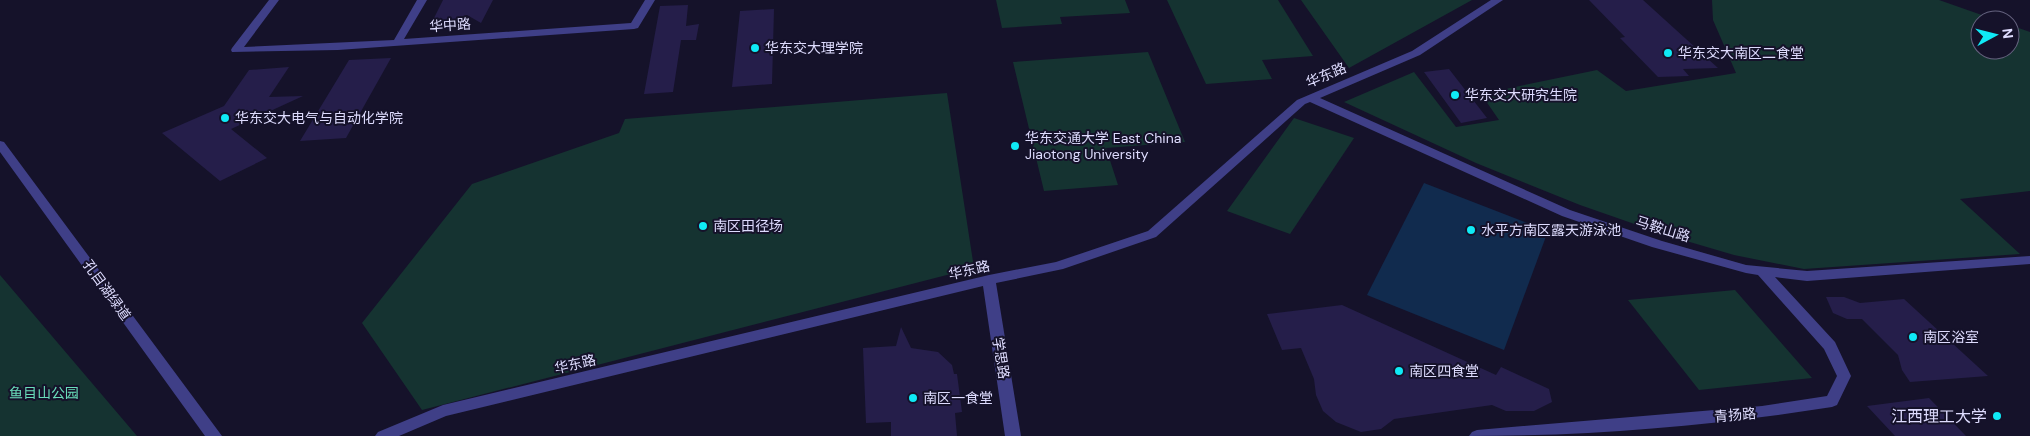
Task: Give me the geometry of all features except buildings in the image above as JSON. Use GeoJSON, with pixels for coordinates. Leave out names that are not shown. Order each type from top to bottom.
{"type":"FeatureCollection","features":[{"type":"Feature","properties":{"kind":"street","name":"华中路"},"geometry":{"type":"LineString","coordinates":[[274,0],[236,50],[338,47],[634,26],[650,0]]}},
{"type":"Feature","properties":{"kind":"street"},"geometry":{"type":"LineString","coordinates":[[397,43],[422,0]]}},
{"type":"Feature","properties":{"kind":"street","name":"华东路"},"geometry":{"type":"LineString","coordinates":[[383,436],[443,411],[989,280],[1058,266],[1152,234],[1301,102],[1416,53],[1498,0]]}},
{"type":"Feature","properties":{"kind":"street","name":"马鞍山路"},"geometry":{"type":"LineString","coordinates":[[1312,98],[1372,127],[1566,213],[1657,244],[1746,269],[1807,276],[2030,260]]}},
{"type":"Feature","properties":{"kind":"street","name":"孔目湖绿道"},"geometry":{"type":"LineString","coordinates":[[0,144],[214,436]]}},
{"type":"Feature","properties":{"kind":"street","name":"青扬路"},"geometry":{"type":"LineString","coordinates":[[1477,436],[1762,412],[1832,401],[1844,376],[1830,346],[1762,271]]}},
{"type":"Feature","properties":{"kind":"street","name":"学思路"},"geometry":{"type":"LineString","coordinates":[[989,280],[1013,436]]}},
{"type":"Feature","properties":{"kind":"green space"},"geometry":{"type":"Polygon","coordinates":[[[996,0],[1125,0],[1130,13],[1060,17],[1062,24],[1002,28],[996,0]]]}},
{"type":"Feature","properties":{"kind":"green space"},"geometry":{"type":"Polygon","coordinates":[[[1167,0],[1278,0],[1313,56],[1262,60],[1272,79],[1206,84],[1167,0]]]}},
{"type":"Feature","properties":{"kind":"green space"},"geometry":{"type":"Polygon","coordinates":[[[1301,0],[1472,0],[1349,68],[1301,0]]]}},
{"type":"Feature","properties":{"kind":"green space"},"geometry":{"type":"Polygon","coordinates":[[[1712,0],[1939,0],[1970,11],[1970,60],[2020,60],[2020,28],[2030,32],[2030,191],[1960,199],[2020,254],[1804,269],[1734,255],[1666,235],[1580,205],[1476,163],[1344,102],[1414,72],[1456,127],[1499,120],[1481,94],[1597,70],[1626,91],[1736,73],[1713,20],[1712,0]]]}},
{"type":"Feature","properties":{"kind":"green space"},"geometry":{"type":"Polygon","coordinates":[[[1148,52],[1185,142],[1106,148],[1118,185],[1044,191],[1013,62],[1148,52]]]}},
{"type":"Feature","properties":{"kind":"green space","name":"南区田径场"},"geometry":{"type":"Polygon","coordinates":[[[947,93],[974,268],[422,410],[362,323],[472,184],[619,133],[625,119],[947,93]]]}},
{"type":"Feature","properties":{"kind":"green space"},"geometry":{"type":"Polygon","coordinates":[[[1294,118],[1354,138],[1290,234],[1227,211],[1294,118]]]}},
{"type":"Feature","properties":{"kind":"green space","name":"鱼目山公园"},"geometry":{"type":"Polygon","coordinates":[[[0,275],[137,436],[0,436],[0,275]]]}},
{"type":"Feature","properties":{"kind":"green space"},"geometry":{"type":"Polygon","coordinates":[[[1735,290],[1812,378],[1699,390],[1628,300],[1735,290]]]}},
{"type":"Feature","properties":{"kind":"water"},"geometry":{"type":"Polygon","coordinates":[[[1424,183],[1548,231],[1504,350],[1367,295],[1424,183]]]}},
{"type":"Feature","properties":{"kind":"place","name":"华东交大理学院"},"geometry":{"type":"Point","coordinates":[755,48]}},
{"type":"Feature","properties":{"kind":"place","name":"华东交大南区二食堂"},"geometry":{"type":"Point","coordinates":[1668,53]}},
{"type":"Feature","properties":{"kind":"place","name":"华东交大研究生院"},"geometry":{"type":"Point","coordinates":[1455,95]}},
{"type":"Feature","properties":{"kind":"place","name":"华东交大电气与自动化学院"},"geometry":{"type":"Point","coordinates":[225,118]}},
{"type":"Feature","properties":{"kind":"place","name":"华东交通大学 East China Jiaotong University"},"geometry":{"type":"Point","coordinates":[1015,146]}},
{"type":"Feature","properties":{"kind":"place","name":"南区田径场"},"geometry":{"type":"Point","coordinates":[703,226]}},
{"type":"Feature","properties":{"kind":"place","name":"水平方南区露天游泳池"},"geometry":{"type":"Point","coordinates":[1471,230]}},
{"type":"Feature","properties":{"kind":"place","name":"南区浴室"},"geometry":{"type":"Point","coordinates":[1913,337]}},
{"type":"Feature","properties":{"kind":"place","name":"南区四食堂"},"geometry":{"type":"Point","coordinates":[1399,371]}},
{"type":"Feature","properties":{"kind":"place","name":"南区一食堂"},"geometry":{"type":"Point","coordinates":[913,398]}},
{"type":"Feature","properties":{"kind":"place","name":"江西理工大学"},"geometry":{"type":"Point","coordinates":[1997,416]}}]}
